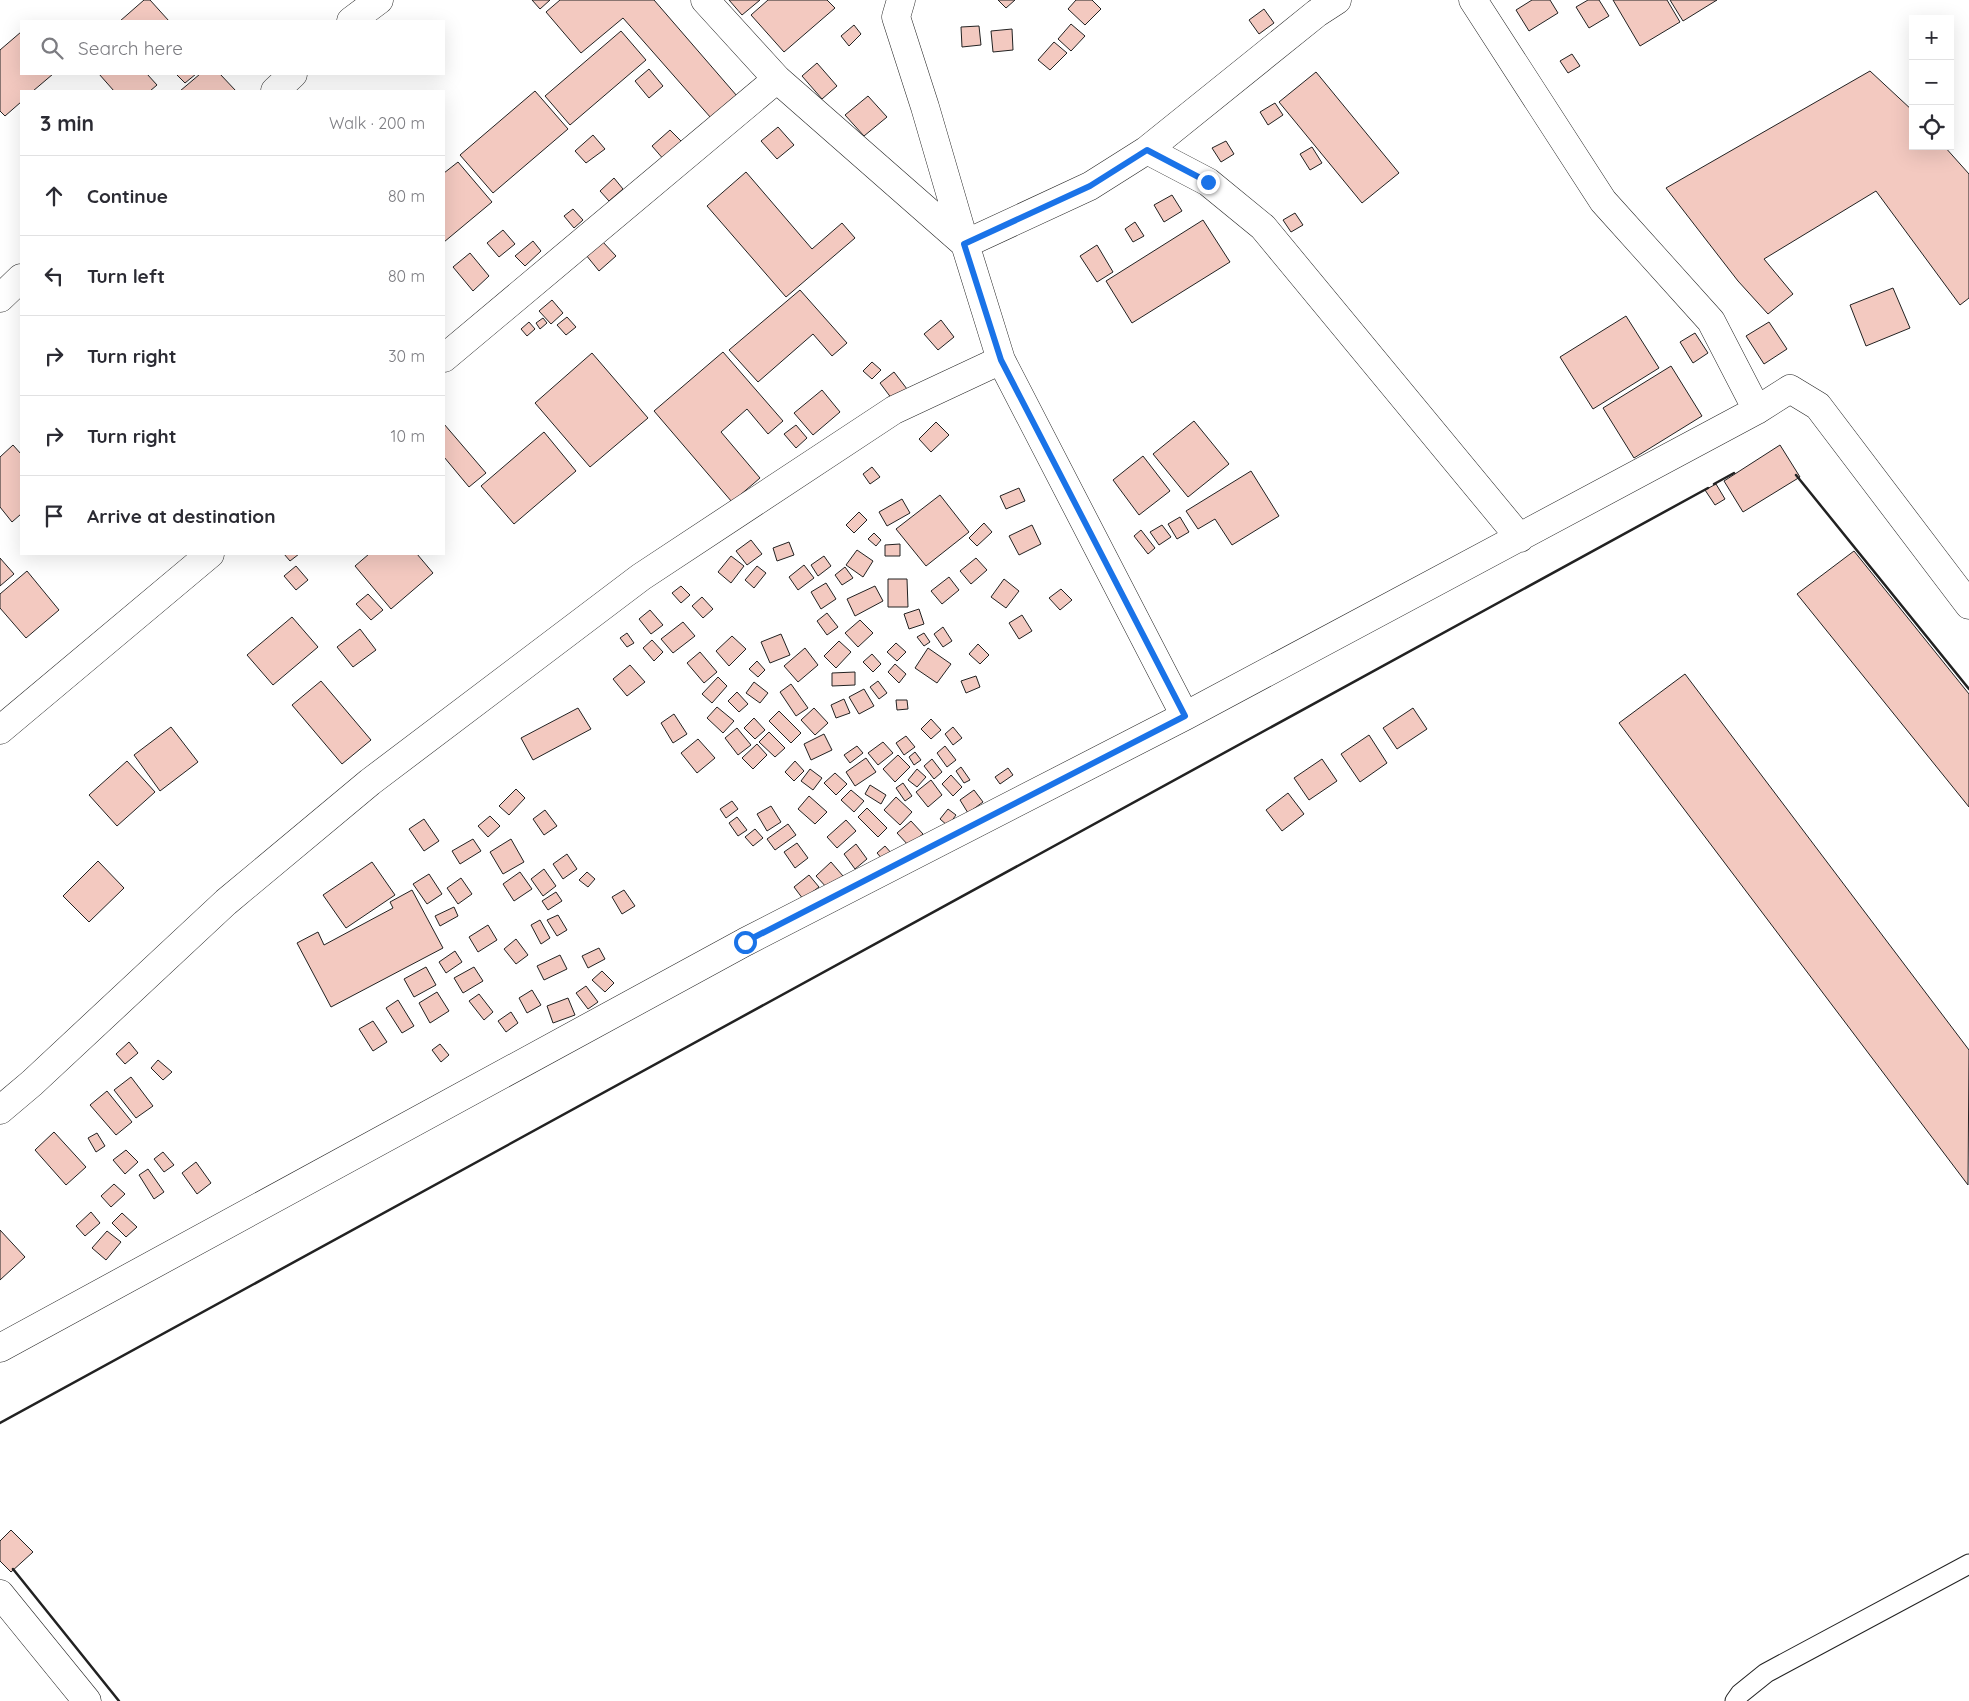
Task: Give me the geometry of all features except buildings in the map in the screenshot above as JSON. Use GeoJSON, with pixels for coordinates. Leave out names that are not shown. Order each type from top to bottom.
{"type":"FeatureCollection","features":[{"type":"Feature","properties":{"kind":"street"},"geometry":{"type":"LineString","coordinates":[[352,20],[379,0]]}},
{"type":"Feature","properties":{"kind":"street"},"geometry":{"type":"LineString","coordinates":[[705,0],[777,78],[964,244]]}},
{"type":"Feature","properties":{"kind":"street"},"geometry":{"type":"LineString","coordinates":[[901,0],[896,17],[1001,360],[1185,716]]}},
{"type":"Feature","properties":{"kind":"street"},"geometry":{"type":"LineString","coordinates":[[964,244],[1090,186],[1147,150],[1316,13],[1337,0]]}},
{"type":"Feature","properties":{"kind":"street"},"geometry":{"type":"LineString","coordinates":[[1473,0],[1603,201],[1711,321],[1757,410]]}},
{"type":"Feature","properties":{"kind":"street"},"geometry":{"type":"LineString","coordinates":[[276,90],[292,75]]}},
{"type":"Feature","properties":{"kind":"street"},"geometry":{"type":"LineString","coordinates":[[445,357],[777,78]]}},
{"type":"Feature","properties":{"kind":"street"},"geometry":{"type":"LineString","coordinates":[[1147,150],[1208,182],[1262,227],[1520,538]]}},
{"type":"Feature","properties":{"kind":"street"},"geometry":{"type":"LineString","coordinates":[[0,298],[20,279]]}},
{"type":"Feature","properties":{"kind":"street"},"geometry":{"type":"LineString","coordinates":[[0,1110],[32,1083],[241,889],[370,782],[641,577],[894,410],[1001,360]]}},
{"type":"Feature","properties":{"kind":"street"},"geometry":{"type":"LineString","coordinates":[[0,1348],[745,942],[1185,716],[1757,410],[1790,389],[1818,406],[1969,605]]}},
{"type":"Feature","properties":{"kind":"street"},"geometry":{"type":"LineString","coordinates":[[0,730],[209,555]]}},
{"type":"Feature","properties":{"kind":"street"},"geometry":{"type":"LineString","coordinates":[[0,1594],[87,1701]]}},
{"type":"Feature","properties":{"kind":"lane"},"geometry":{"type":"LineString","coordinates":[[1735,1701],[1740,1694],[1766,1673],[1969,1564]]}},
{"type":"Feature","properties":{"kind":"wall"},"geometry":{"type":"LineString","coordinates":[[1714,484],[1734,473]]}},
{"type":"Feature","properties":{"kind":"wall"},"geometry":{"type":"LineString","coordinates":[[1796,475],[1969,689]]}},
{"type":"Feature","properties":{"kind":"wall"},"geometry":{"type":"LineString","coordinates":[[0,1423],[1708,488]]}},
{"type":"Feature","properties":{"kind":"wall"},"geometry":{"type":"LineString","coordinates":[[13,1569],[119,1701]]}},
{"type":"Feature","properties":{"kind":"route"},"geometry":{"type":"LineString","coordinates":[[745,942],[1185,716],[1001,360],[964,244],[1090,186],[1147,150],[1208,182]]}}]}
